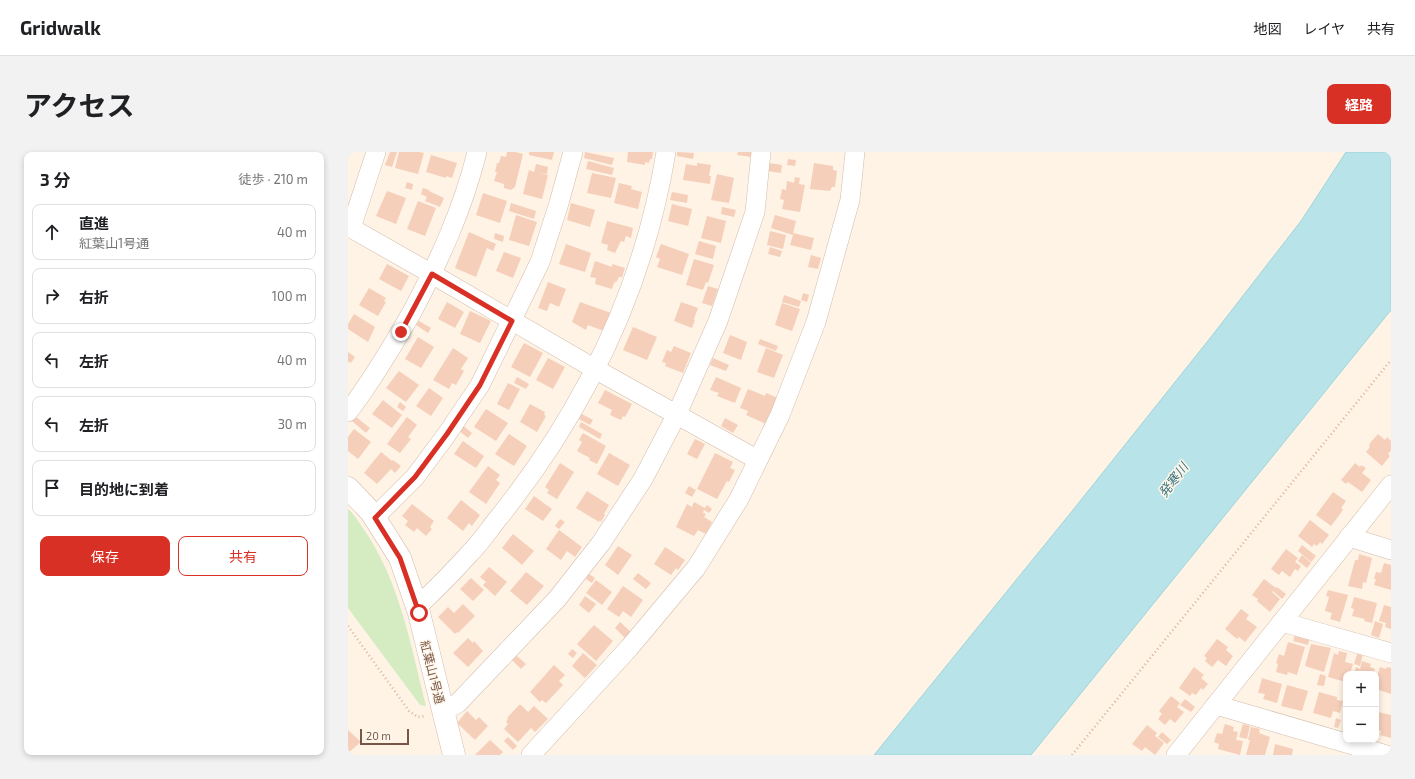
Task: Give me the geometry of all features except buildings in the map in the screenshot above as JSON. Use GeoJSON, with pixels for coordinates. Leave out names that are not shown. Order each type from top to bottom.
{"type":"FeatureCollection","features":[{"type":"Feature","properties":{"kind":"street"},"geometry":{"type":"LineString","coordinates":[[376,152],[351,228],[595,369],[758,460]]}},
{"type":"Feature","properties":{"kind":"street"},"geometry":{"type":"LineString","coordinates":[[348,412],[369,385],[401,332],[432,274],[454,225],[470,181],[477,152]]}},
{"type":"Feature","properties":{"kind":"street"},"geometry":{"type":"LineString","coordinates":[[375,518],[415,477],[447,434],[480,385],[540,262],[574,152]]}},
{"type":"Feature","properties":{"kind":"street"},"geometry":{"type":"LineString","coordinates":[[417,607],[471,553],[547,454],[573,412],[612,335],[631,289],[650,230],[661,187],[666,152]]}},
{"type":"Feature","properties":{"kind":"street"},"geometry":{"type":"LineString","coordinates":[[435,713],[458,703],[557,599],[601,543],[642,480],[677,414],[718,321],[755,212],[761,152]]}},
{"type":"Feature","properties":{"kind":"street"},"geometry":{"type":"LineString","coordinates":[[531,755],[624,654],[696,568],[738,499],[780,415],[816,322],[850,200],[854,152]]}},
{"type":"Feature","properties":{"kind":"street"},"geometry":{"type":"LineString","coordinates":[[1176,755],[1391,485]]}},
{"type":"Feature","properties":{"kind":"street","name":"紅葉山1号通"},"geometry":{"type":"LineString","coordinates":[[348,488],[371,512],[400,558],[417,607],[435,713],[454,755]]}},
{"type":"Feature","properties":{"kind":"street"},"geometry":{"type":"LineString","coordinates":[[1349,537],[1391,550]]}},
{"type":"Feature","properties":{"kind":"street"},"geometry":{"type":"LineString","coordinates":[[1282,622],[1391,653]]}},
{"type":"Feature","properties":{"kind":"street"},"geometry":{"type":"LineString","coordinates":[[1216,705],[1387,755]]}},
{"type":"Feature","properties":{"kind":"path"},"geometry":{"type":"LineString","coordinates":[[1072,755],[1391,360]]}},
{"type":"Feature","properties":{"kind":"path"},"geometry":{"type":"LineString","coordinates":[[349,628],[409,711],[418,717],[435,713]]}},
{"type":"Feature","properties":{"kind":"green space"},"geometry":{"type":"Polygon","coordinates":[[[348,509],[357,519],[377,551],[396,593],[426,706],[420,705],[348,608],[348,509]]]}},
{"type":"Feature","properties":{"kind":"water","name":"発寒川"},"geometry":{"type":"Polygon","coordinates":[[[1346,152],[1391,152],[1391,310],[1031,755],[874,755],[1211,337],[1301,221],[1346,152]]]}},
{"type":"Feature","properties":{"kind":"route"},"geometry":{"type":"LineString","coordinates":[[401,332],[432,274],[512,321],[480,385],[447,434],[415,477],[375,518],[400,558],[419,613]]}}]}
